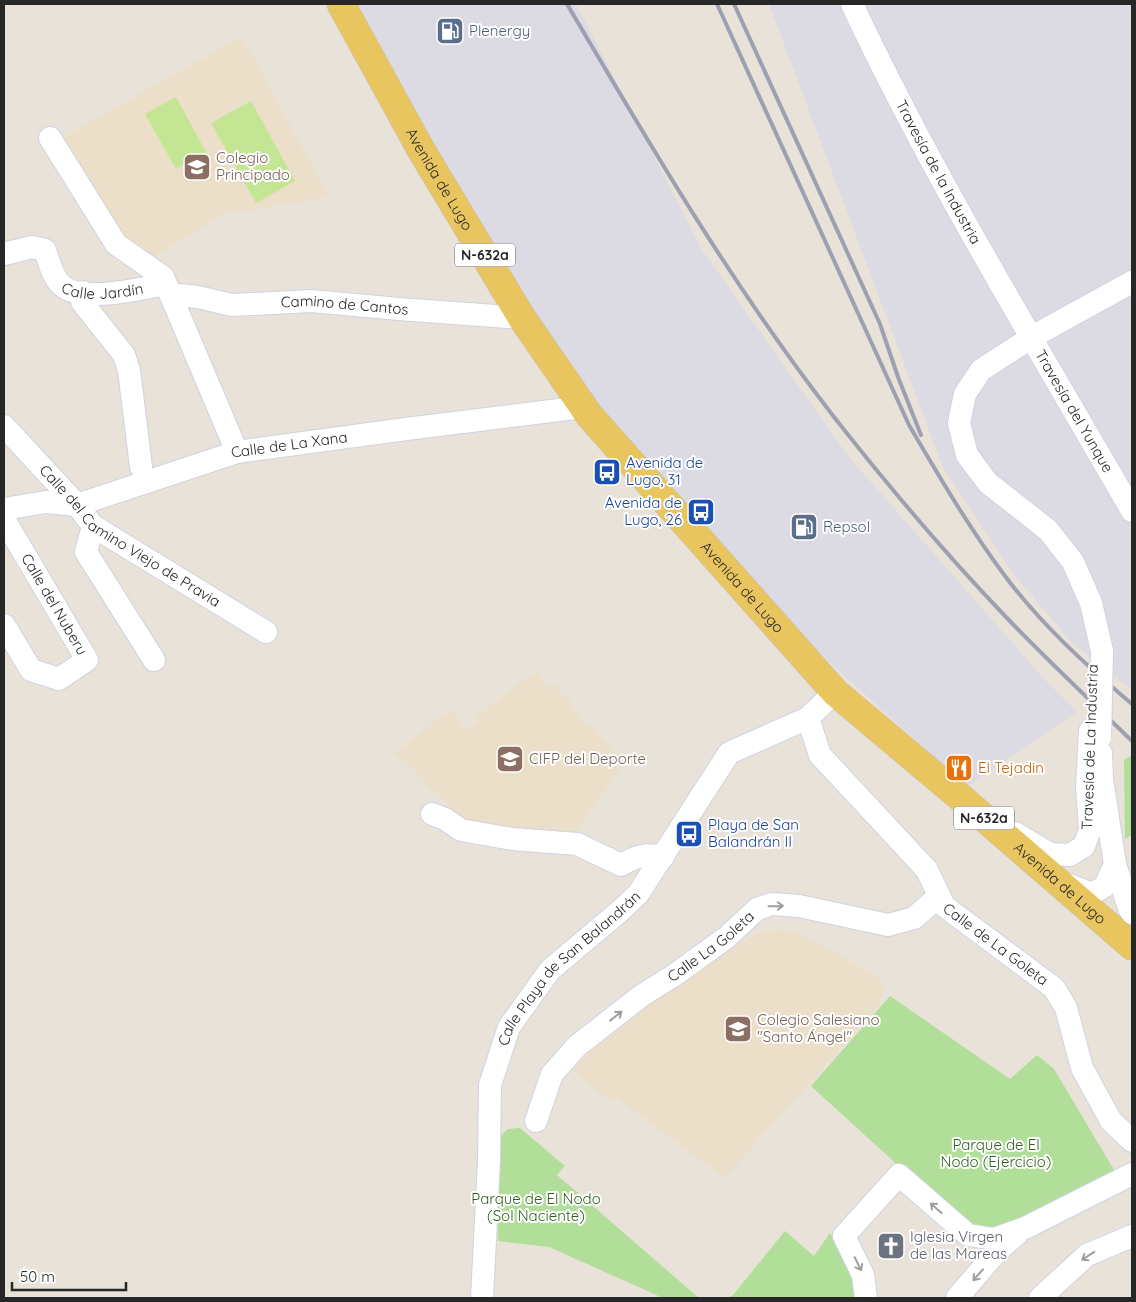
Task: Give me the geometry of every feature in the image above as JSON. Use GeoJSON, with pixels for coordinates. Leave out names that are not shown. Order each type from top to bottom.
{"type":"FeatureCollection","features":[{"type":"Feature","properties":{"kind":"main road","name":"Avenida de Lugo"},"geometry":{"type":"LineString","coordinates":[[341,4],[420,148],[522,318],[583,407],[654,490],[835,692],[1132,946]]}},
{"type":"Feature","properties":{"kind":"street","name":"Travesía de la Industria"},"geometry":{"type":"LineString","coordinates":[[852,4],[885,75],[940,178],[1032,337]]}},
{"type":"Feature","properties":{"kind":"street"},"geometry":{"type":"LineString","coordinates":[[50,138],[116,244],[163,277],[237,452]]}},
{"type":"Feature","properties":{"kind":"street","name":"Calle Jardín"},"geometry":{"type":"LineString","coordinates":[[4,254],[32,247],[45,250],[53,272],[62,287],[74,292],[116,294],[168,289]]}},
{"type":"Feature","properties":{"kind":"street","name":"Travesía de La Industria"},"geometry":{"type":"LineString","coordinates":[[967,803],[1050,854],[1070,855],[1084,846],[1090,830],[1087,787],[1095,734],[1098,648],[1091,603],[1074,562],[1048,530],[988,483],[967,455],[959,423],[965,394],[981,370],[1032,337],[1132,282]]}},
{"type":"Feature","properties":{"kind":"street","name":"Camino de Cantos"},"geometry":{"type":"LineString","coordinates":[[168,289],[232,305],[312,301],[522,318]]}},
{"type":"Feature","properties":{"kind":"street"},"geometry":{"type":"LineString","coordinates":[[83,292],[82,302],[124,355],[129,370],[141,467]]}},
{"type":"Feature","properties":{"kind":"street","name":"Travesía del Yunque"},"geometry":{"type":"LineString","coordinates":[[1032,337],[1132,511]]}},
{"type":"Feature","properties":{"kind":"street","name":"Calle de La Xana"},"geometry":{"type":"LineString","coordinates":[[4,509],[46,502],[77,505],[237,452],[583,407]]}},
{"type":"Feature","properties":{"kind":"street","name":"Calle del Camino Viejo de Pravia"},"geometry":{"type":"LineString","coordinates":[[4,426],[77,505],[93,526],[266,632]]}},
{"type":"Feature","properties":{"kind":"street","name":"Calle del Nuberu"},"geometry":{"type":"LineString","coordinates":[[4,519],[87,660],[59,678],[31,670],[4,625]]}},
{"type":"Feature","properties":{"kind":"street"},"geometry":{"type":"LineString","coordinates":[[93,526],[86,552],[154,660]]}},
{"type":"Feature","properties":{"kind":"street"},"geometry":{"type":"LineString","coordinates":[[808,718],[835,692]]}},
{"type":"Feature","properties":{"kind":"street","name":"Calle Playa de San Balandrán"},"geometry":{"type":"LineString","coordinates":[[482,1298],[489,1161],[490,1085],[509,1027],[550,970],[638,894],[729,753],[808,718]]}},
{"type":"Feature","properties":{"kind":"street","name":"Calle de La Goleta"},"geometry":{"type":"LineString","coordinates":[[808,718],[820,755],[927,870],[944,906],[1054,988],[1066,1008],[1082,1068],[1111,1121],[1132,1141]]}},
{"type":"Feature","properties":{"kind":"street","name":"Travesía de La Industria"},"geometry":{"type":"LineString","coordinates":[[1095,734],[1115,864],[1132,913]]}},
{"type":"Feature","properties":{"kind":"street"},"geometry":{"type":"LineString","coordinates":[[432,814],[445,819],[461,830],[512,839],[577,844],[621,865],[634,858],[648,854],[663,858]]}},
{"type":"Feature","properties":{"kind":"street"},"geometry":{"type":"LineString","coordinates":[[1054,879],[1092,894],[1105,886],[1115,864]]}},
{"type":"Feature","properties":{"kind":"street","name":"Calle La Goleta"},"geometry":{"type":"LineString","coordinates":[[536,1121],[552,1074],[577,1046],[641,996],[676,974],[727,937],[757,909],[772,904],[799,906],[888,925],[914,918],[939,896]]}},
{"type":"Feature","properties":{"kind":"street"},"geometry":{"type":"LineString","coordinates":[[866,1298],[863,1275],[844,1236],[899,1175],[968,1235],[994,1240],[1024,1228],[1132,1174]]}},
{"type":"Feature","properties":{"kind":"street"},"geometry":{"type":"LineString","coordinates":[[957,1298],[998,1250],[1024,1228]]}},
{"type":"Feature","properties":{"kind":"street"},"geometry":{"type":"LineString","coordinates":[[1040,1298],[1087,1255],[1132,1236]]}},
{"type":"Feature","properties":{"kind":"shaded area"},"geometry":{"type":"Polygon","coordinates":[[[349,4],[576,4],[702,250],[848,456],[1045,680],[1077,712],[967,787],[808,642],[603,412],[573,371],[458,195],[349,4]]]}},
{"type":"Feature","properties":{"kind":"shaded area"},"geometry":{"type":"Polygon","coordinates":[[[769,4],[1132,4],[1132,687],[1129,687],[1073,644],[1013,573],[943,467],[769,4]]]}},
{"type":"Feature","properties":{"kind":"shaded area","name":"Colegio Principado"},"geometry":{"type":"Polygon","coordinates":[[[242,36],[329,197],[224,214],[148,261],[120,236],[64,137],[242,36]]]}},
{"type":"Feature","properties":{"kind":"shaded area","name":"CIFP del Deporte"},"geometry":{"type":"Polygon","coordinates":[[[537,673],[548,688],[554,684],[569,699],[588,728],[591,723],[623,764],[573,837],[465,826],[442,797],[430,789],[413,768],[394,754],[450,709],[467,731],[478,722],[475,718],[525,679],[537,673]]]}},
{"type":"Feature","properties":{"kind":"shaded area","name":"Colegio Salesiano \"Santo Ángel\""},"geometry":{"type":"Polygon","coordinates":[[[780,929],[799,933],[875,975],[884,985],[880,1003],[725,1178],[616,1098],[611,1103],[573,1070],[587,1055],[683,978],[757,934],[780,929]]]}},
{"type":"Feature","properties":{"kind":"green space"},"geometry":{"type":"Polygon","coordinates":[[[176,97],[206,152],[176,169],[145,114],[176,97]]]}},
{"type":"Feature","properties":{"kind":"green space"},"geometry":{"type":"Polygon","coordinates":[[[251,101],[295,181],[256,203],[211,123],[251,101]]]}},
{"type":"Feature","properties":{"kind":"green space"},"geometry":{"type":"Polygon","coordinates":[[[1132,755],[1132,835],[1125,839],[1124,760],[1132,755]]]}},
{"type":"Feature","properties":{"kind":"green space","name":"Parque de El Nodo (Ejercicio)"},"geometry":{"type":"Polygon","coordinates":[[[890,996],[1010,1079],[1037,1055],[1054,1069],[1117,1175],[1022,1226],[971,1232],[811,1086],[890,996]]]}},
{"type":"Feature","properties":{"kind":"green space","name":"Parque de El Nodo (Sol Naciente)"},"geometry":{"type":"Polygon","coordinates":[[[520,1128],[565,1166],[557,1175],[699,1298],[663,1298],[549,1247],[498,1241],[498,1138],[508,1129],[520,1128]]]}},
{"type":"Feature","properties":{"kind":"green space"},"geometry":{"type":"Polygon","coordinates":[[[785,1231],[814,1256],[830,1233],[850,1261],[859,1298],[728,1298],[733,1295],[785,1231]]]}},
{"type":"Feature","properties":{"kind":"railway"},"geometry":{"type":"LineString","coordinates":[[567,4],[694,215],[761,317],[834,417],[917,519],[1005,616],[1132,741]]}},
{"type":"Feature","properties":{"kind":"railway"},"geometry":{"type":"LineString","coordinates":[[717,4],[909,425],[932,465],[981,543],[1036,614],[1132,704]]}},
{"type":"Feature","properties":{"kind":"railway"},"geometry":{"type":"LineString","coordinates":[[734,4],[880,324],[921,435]]}},
{"type":"Feature","properties":{"kind":"place","name":"Plenergy"},"geometry":{"type":"Point","coordinates":[450,31]}},
{"type":"Feature","properties":{"kind":"place","name":"Colegio Principado"},"geometry":{"type":"Point","coordinates":[197,167]}},
{"type":"Feature","properties":{"kind":"place","name":"Avenida de Lugo, 31"},"geometry":{"type":"Point","coordinates":[607,472]}},
{"type":"Feature","properties":{"kind":"place","name":"Avenida de Lugo, 26"},"geometry":{"type":"Point","coordinates":[701,512]}},
{"type":"Feature","properties":{"kind":"place","name":"Repsol"},"geometry":{"type":"Point","coordinates":[804,527]}},
{"type":"Feature","properties":{"kind":"place","name":"CIFP del Deporte"},"geometry":{"type":"Point","coordinates":[510,759]}},
{"type":"Feature","properties":{"kind":"place","name":"El Tejadin"},"geometry":{"type":"Point","coordinates":[959,768]}},
{"type":"Feature","properties":{"kind":"place","name":"Playa de San Balandrán II"},"geometry":{"type":"Point","coordinates":[689,834]}},
{"type":"Feature","properties":{"kind":"place","name":"Colegio Salesiano \"Santo Ángel\""},"geometry":{"type":"Point","coordinates":[738,1029]}},
{"type":"Feature","properties":{"kind":"place","name":"Iglesia Virgen de las Mareas"},"geometry":{"type":"Point","coordinates":[891,1246]}}]}
